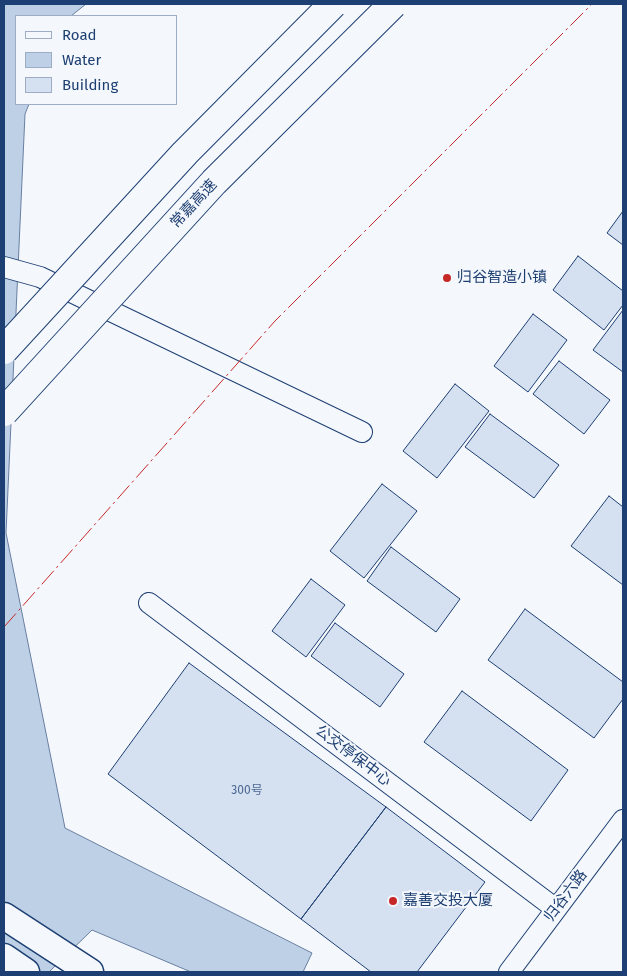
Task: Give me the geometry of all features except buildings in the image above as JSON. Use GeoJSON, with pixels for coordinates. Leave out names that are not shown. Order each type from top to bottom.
{"type":"FeatureCollection","features":[{"type":"Feature","properties":{"kind":"highway"},"geometry":{"type":"LineString","coordinates":[[4,350],[185,153],[333,4]]}},
{"type":"Feature","properties":{"kind":"highway","name":"常嘉高速"},"geometry":{"type":"LineString","coordinates":[[4,412],[214,182],[393,4]]}},
{"type":"Feature","properties":{"kind":"main road"},"geometry":{"type":"LineString","coordinates":[[4,916],[90,972]]}},
{"type":"Feature","properties":{"kind":"main road"},"geometry":{"type":"LineString","coordinates":[[4,957],[26,972]]}},
{"type":"Feature","properties":{"kind":"street"},"geometry":{"type":"LineString","coordinates":[[4,267],[40,277],[362,432]]}},
{"type":"Feature","properties":{"kind":"street","name":"公交停保中心"},"geometry":{"type":"LineString","coordinates":[[150,603],[556,909]]}},
{"type":"Feature","properties":{"kind":"street","name":"归谷六路"},"geometry":{"type":"LineString","coordinates":[[509,972],[623,820]]}},
{"type":"Feature","properties":{"kind":"water"},"geometry":{"type":"Polygon","coordinates":[[[4,4],[86,4],[72,15],[15,15],[15,105],[29,105],[25,114],[6,533],[65,828],[312,953],[303,972],[191,972],[92,930],[49,972],[4,972],[4,4]]]}},
{"type":"Feature","properties":{"kind":"power"},"geometry":{"type":"LineString","coordinates":[[4,627],[275,321],[592,4]]}},
{"type":"Feature","properties":{"kind":"place","name":"归谷智造小镇"},"geometry":{"type":"Point","coordinates":[447,278]}},
{"type":"Feature","properties":{"kind":"place","name":"嘉善交投大厦"},"geometry":{"type":"Point","coordinates":[393,901]}}]}
